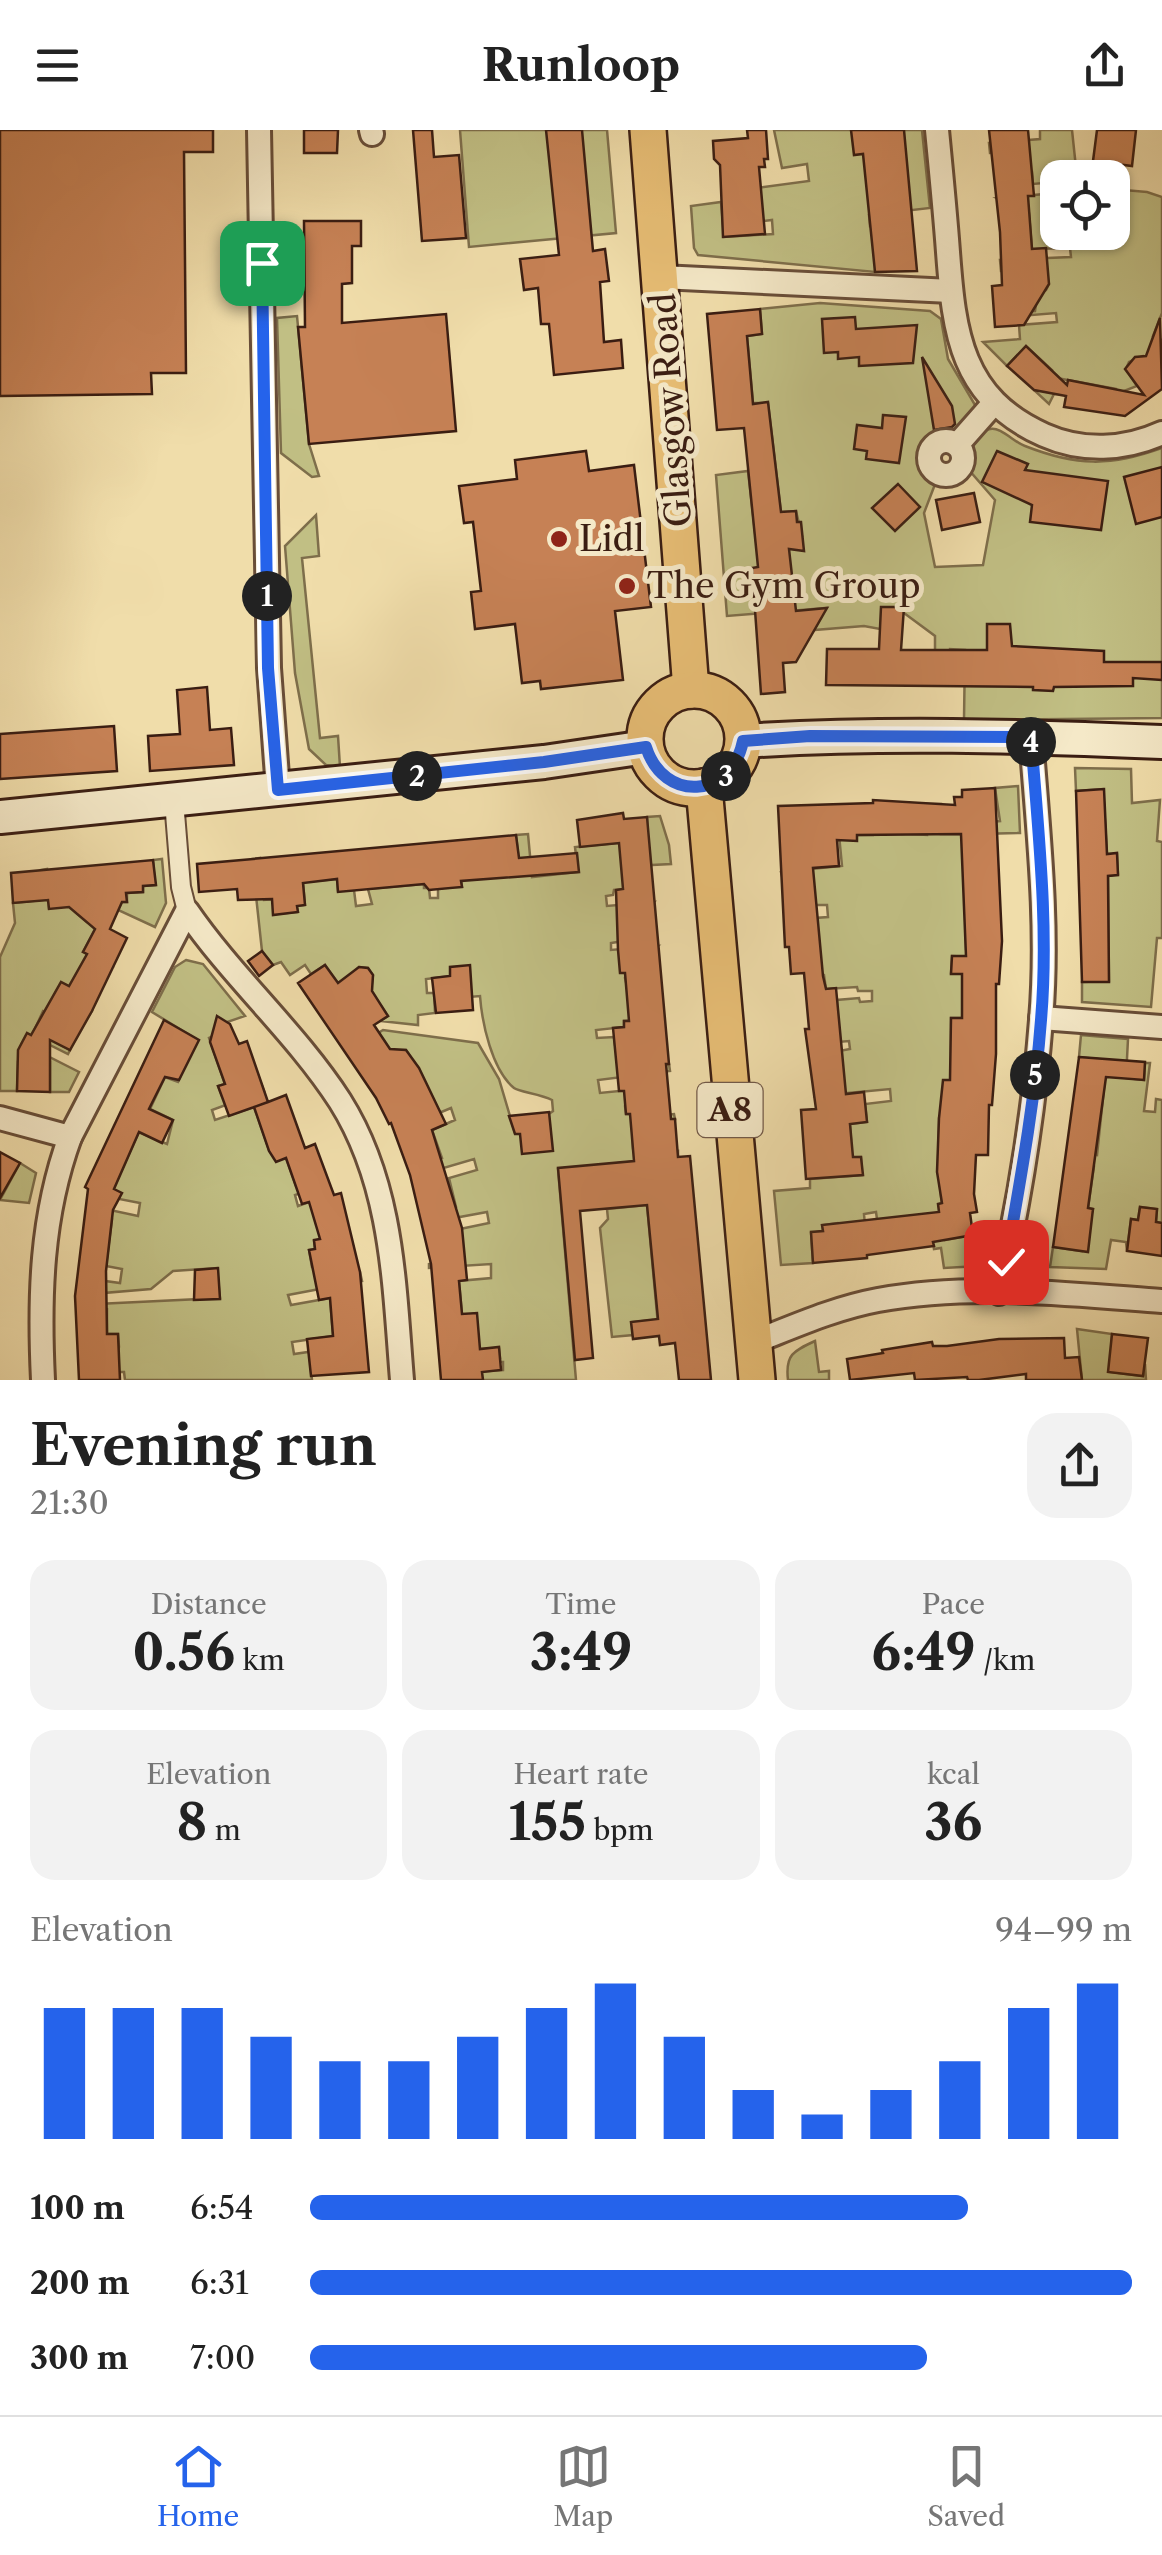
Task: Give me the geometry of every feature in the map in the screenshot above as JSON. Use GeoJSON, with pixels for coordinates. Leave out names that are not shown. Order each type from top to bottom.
{"type":"FeatureCollection","features":[{"type":"Feature","properties":{"kind":"main road","name":"Glasgow Road"},"geometry":{"type":"LineString","coordinates":[[648,130],[691,690]]}},
{"type":"Feature","properties":{"kind":"main road"},"geometry":{"type":"LineString","coordinates":[[691,690],[703,690],[724,700],[738,718],[743,741],[740,754],[726,775],[704,786],[688,787],[671,782],[651,762],[645,736],[652,713],[669,697],[691,690]]}},
{"type":"Feature","properties":{"kind":"main road"},"geometry":{"type":"LineString","coordinates":[[743,741],[810,736],[1162,742]]}},
{"type":"Feature","properties":{"kind":"main road"},"geometry":{"type":"LineString","coordinates":[[0,817],[544,762],[646,747]]}},
{"type":"Feature","properties":{"kind":"main road","name":"A8"},"geometry":{"type":"LineString","coordinates":[[704,786],[757,1380]]}},
{"type":"Feature","properties":{"kind":"street"},"geometry":{"type":"LineString","coordinates":[[260,130],[268,668],[278,790]]}},
{"type":"Feature","properties":{"kind":"street"},"geometry":{"type":"LineString","coordinates":[[937,130],[953,317],[962,352],[994,403],[1035,431],[1073,444],[1116,446],[1162,433]]}},
{"type":"Feature","properties":{"kind":"street"},"geometry":{"type":"LineString","coordinates":[[661,277],[951,290]]}},
{"type":"Feature","properties":{"kind":"street"},"geometry":{"type":"LineString","coordinates":[[956,445],[994,403]]}},
{"type":"Feature","properties":{"kind":"street"},"geometry":{"type":"LineString","coordinates":[[999,1293],[1026,1150],[1042,1018],[1042,934],[1031,737]]}},
{"type":"Feature","properties":{"kind":"street"},"geometry":{"type":"LineString","coordinates":[[174,801],[181,887],[187,911],[316,1068],[359,1136],[388,1230],[402,1380]]}},
{"type":"Feature","properties":{"kind":"street"},"geometry":{"type":"LineString","coordinates":[[43,1380],[41,1309],[45,1240],[55,1182],[70,1137],[187,911]]}},
{"type":"Feature","properties":{"kind":"street"},"geometry":{"type":"LineString","coordinates":[[1042,1018],[1162,1027]]}},
{"type":"Feature","properties":{"kind":"street"},"geometry":{"type":"LineString","coordinates":[[0,1118],[70,1137]]}},
{"type":"Feature","properties":{"kind":"street"},"geometry":{"type":"LineString","coordinates":[[754,1342],[832,1311],[929,1293],[1073,1294],[1162,1301]]}},
{"type":"Feature","properties":{"kind":"shaded area"},"geometry":{"type":"Polygon","coordinates":[[[460,130],[607,130],[616,233],[469,247],[460,130]]]}},
{"type":"Feature","properties":{"kind":"shaded area"},"geometry":{"type":"Polygon","coordinates":[[[774,130],[922,130],[930,208],[869,215],[870,226],[877,225],[875,272],[698,255],[691,206],[721,202],[724,237],[773,234],[772,220],[764,221],[742,190],[809,181],[807,164],[782,168],[774,130]]]}},
{"type":"Feature","properties":{"kind":"shaded area"},"geometry":{"type":"Polygon","coordinates":[[[1040,130],[1072,130],[1075,160],[1040,160],[1040,183],[1033,184],[1032,172],[1022,173],[1020,151],[990,153],[989,143],[1040,139],[1040,130]]]}},
{"type":"Feature","properties":{"kind":"shaded area"},"geometry":{"type":"Polygon","coordinates":[[[1130,190],[1162,197],[1162,313],[1153,336],[1162,340],[1162,350],[1146,360],[1143,356],[1129,362],[1126,369],[1137,386],[1119,393],[1116,389],[1062,379],[1058,394],[1049,404],[1035,391],[1052,370],[1026,346],[1007,366],[983,342],[1020,339],[1019,325],[1057,322],[1056,313],[1020,316],[1020,312],[1035,311],[1038,291],[1046,290],[1049,284],[1044,273],[1032,269],[1001,271],[1000,260],[1071,257],[1070,250],[1130,250],[1130,190]]]}},
{"type":"Feature","properties":{"kind":"shaded area"},"geometry":{"type":"Polygon","coordinates":[[[1040,194],[1040,249],[1032,249],[1029,213],[997,198],[1040,194]]]}},
{"type":"Feature","properties":{"kind":"shaded area"},"geometry":{"type":"Polygon","coordinates":[[[820,303],[930,311],[941,319],[948,359],[978,410],[956,431],[935,433],[924,451],[924,467],[937,479],[924,513],[935,567],[983,565],[995,500],[969,470],[971,443],[988,430],[998,430],[1043,453],[1093,462],[1126,459],[1162,448],[1162,718],[964,720],[965,650],[950,649],[949,657],[935,657],[935,636],[904,613],[880,629],[864,626],[814,630],[826,608],[727,616],[716,475],[748,471],[756,541],[802,536],[796,511],[781,512],[768,403],[753,403],[747,336],[762,334],[760,309],[820,303]]]}},
{"type":"Feature","properties":{"kind":"shaded area"},"geometry":{"type":"Polygon","coordinates":[[[297,316],[309,444],[319,476],[312,477],[281,453],[277,318],[297,316]]]}},
{"type":"Feature","properties":{"kind":"shaded area"},"geometry":{"type":"Polygon","coordinates":[[[316,515],[319,556],[302,558],[320,738],[338,736],[340,767],[326,765],[309,749],[295,673],[285,546],[316,515]]]}},
{"type":"Feature","properties":{"kind":"shaded area"},"geometry":{"type":"Polygon","coordinates":[[[1075,768],[1131,769],[1132,803],[1160,800],[1157,841],[1162,842],[1162,938],[1157,938],[1151,1007],[1082,1002],[1082,982],[1109,981],[1108,876],[1118,874],[1117,854],[1107,854],[1103,789],[1076,791],[1075,768]]]}},
{"type":"Feature","properties":{"kind":"shaded area"},"geometry":{"type":"Polygon","coordinates":[[[1018,786],[1020,833],[978,834],[965,905],[966,949],[1000,958],[952,956],[951,973],[965,974],[983,1018],[951,1018],[951,1064],[981,1064],[939,1118],[938,1164],[945,1240],[973,1235],[979,1266],[944,1268],[941,1248],[934,1249],[929,1217],[879,1233],[876,1212],[864,1214],[866,1237],[838,1223],[823,1225],[823,1231],[811,1233],[813,1263],[781,1265],[774,1191],[810,1188],[810,1179],[862,1175],[861,1157],[835,1158],[851,1140],[850,1124],[867,1122],[865,1104],[891,1101],[890,1089],[815,1096],[839,1051],[850,1049],[849,1041],[838,1042],[837,1000],[872,1001],[872,991],[858,991],[857,987],[826,989],[824,975],[805,977],[815,918],[828,917],[827,905],[816,905],[781,872],[842,866],[838,824],[857,835],[927,835],[928,804],[941,804],[941,834],[966,834],[966,824],[1000,821],[995,788],[1018,786]]]}},
{"type":"Feature","properties":{"kind":"shaded area"},"geometry":{"type":"Polygon","coordinates":[[[660,816],[671,864],[652,865],[623,889],[606,896],[607,906],[654,902],[617,942],[611,943],[611,950],[658,946],[625,978],[635,1020],[624,1021],[624,1027],[596,1030],[597,1038],[614,1037],[615,1045],[640,1066],[669,1064],[670,1071],[598,1080],[600,1093],[639,1089],[625,1106],[626,1114],[632,1114],[632,1118],[674,1114],[675,1119],[646,1121],[632,1127],[633,1149],[638,1155],[678,1151],[678,1157],[558,1169],[576,1380],[473,1380],[473,1372],[503,1370],[503,1362],[484,1362],[500,1358],[499,1348],[480,1349],[462,1314],[459,1281],[491,1278],[491,1264],[429,1268],[429,1264],[464,1260],[460,1229],[489,1223],[487,1212],[427,1223],[425,1216],[456,1207],[449,1178],[477,1170],[474,1159],[413,1177],[411,1170],[442,1158],[432,1130],[455,1120],[451,1108],[396,1131],[410,1056],[406,1050],[350,1051],[383,1030],[478,1043],[499,1079],[515,1133],[553,1111],[552,1100],[517,1089],[506,1080],[490,1045],[480,996],[469,997],[450,976],[426,979],[427,993],[434,993],[435,1013],[418,1015],[418,1025],[380,1021],[388,1016],[381,1006],[368,1014],[373,975],[368,968],[359,967],[340,986],[325,965],[311,974],[305,965],[290,975],[281,962],[273,965],[262,951],[252,859],[260,858],[264,900],[276,899],[277,914],[297,912],[297,906],[305,905],[303,882],[337,879],[338,891],[354,890],[356,906],[372,904],[368,889],[424,884],[424,888],[429,888],[430,898],[438,898],[438,887],[462,887],[460,867],[519,862],[516,835],[528,834],[532,877],[578,872],[575,847],[648,840],[647,817],[660,816]]]}},
{"type":"Feature","properties":{"kind":"shaded area"},"geometry":{"type":"Polygon","coordinates":[[[162,859],[166,903],[155,927],[118,910],[122,902],[127,902],[127,893],[143,892],[143,886],[155,885],[153,860],[162,859]]]}},
{"type":"Feature","properties":{"kind":"shaded area"},"geometry":{"type":"Polygon","coordinates":[[[47,869],[49,908],[74,898],[75,912],[87,922],[98,924],[83,952],[112,967],[57,992],[92,1011],[90,1014],[69,1003],[53,1015],[43,1011],[34,1031],[70,1050],[68,1054],[28,1034],[22,1043],[79,1072],[69,1092],[50,1092],[50,1062],[18,1062],[17,1091],[0,1091],[0,957],[15,923],[13,903],[43,900],[41,870],[47,869]]]}},
{"type":"Feature","properties":{"kind":"shaded area"},"geometry":{"type":"Polygon","coordinates":[[[186,960],[203,964],[245,1016],[227,1022],[209,1038],[225,1084],[218,1086],[222,1096],[261,1083],[264,1091],[212,1110],[215,1120],[254,1107],[269,1150],[286,1158],[296,1186],[329,1183],[295,1195],[298,1206],[309,1202],[332,1236],[314,1241],[315,1249],[309,1250],[312,1267],[328,1279],[360,1272],[362,1281],[288,1295],[291,1305],[330,1298],[333,1336],[292,1342],[294,1354],[335,1348],[310,1360],[312,1380],[125,1380],[124,1372],[110,1372],[119,1347],[118,1334],[107,1334],[107,1309],[76,1305],[220,1298],[217,1268],[173,1271],[151,1289],[103,1293],[105,1281],[120,1283],[122,1269],[106,1266],[112,1219],[101,1208],[138,1216],[140,1203],[119,1199],[113,1189],[139,1132],[167,1144],[173,1120],[150,1109],[165,1077],[178,1082],[196,1039],[152,1012],[175,967],[186,960]]]}},
{"type":"Feature","properties":{"kind":"shaded area"},"geometry":{"type":"Polygon","coordinates":[[[1081,1035],[1128,1039],[1126,1078],[1144,1080],[1145,1063],[1150,1063],[1144,1111],[1155,1112],[1156,1099],[1162,1100],[1162,1223],[1156,1222],[1157,1209],[1140,1207],[1138,1220],[1131,1219],[1127,1251],[1126,1242],[1111,1240],[1106,1269],[1050,1267],[1053,1247],[1082,1251],[1093,1209],[1088,1208],[1094,1166],[1090,1154],[1097,1155],[1107,1060],[1079,1057],[1081,1035]]]}},
{"type":"Feature","properties":{"kind":"shaded area"},"geometry":{"type":"Polygon","coordinates":[[[20,1163],[36,1173],[29,1203],[0,1200],[20,1163]]]}},
{"type":"Feature","properties":{"kind":"shaded area"},"geometry":{"type":"Polygon","coordinates":[[[647,1205],[659,1336],[652,1320],[632,1322],[633,1335],[612,1337],[600,1228],[608,1219],[607,1209],[647,1205]]]}},
{"type":"Feature","properties":{"kind":"shaded area"},"geometry":{"type":"Polygon","coordinates":[[[1077,1329],[1112,1334],[1110,1372],[1143,1376],[1145,1364],[1146,1380],[1082,1380],[1077,1329]]]}},
{"type":"Feature","properties":{"kind":"shaded area"},"geometry":{"type":"Polygon","coordinates":[[[815,1341],[819,1372],[829,1371],[829,1380],[788,1380],[792,1355],[815,1341]]]}},
{"type":"Feature","properties":{"kind":"building"},"geometry":{"type":"Polygon","coordinates":[[[0,130],[213,130],[213,152],[184,152],[186,373],[151,373],[152,394],[0,396],[0,130]]]}},
{"type":"Feature","properties":{"kind":"building"},"geometry":{"type":"Polygon","coordinates":[[[304,130],[338,130],[337,153],[304,153],[304,130]]]}},
{"type":"Feature","properties":{"kind":"building"},"geometry":{"type":"Polygon","coordinates":[[[413,130],[432,130],[434,157],[459,155],[466,238],[422,241],[413,130]]]}},
{"type":"Feature","properties":{"kind":"building"},"geometry":{"type":"Polygon","coordinates":[[[546,130],[582,130],[593,251],[605,249],[609,281],[600,282],[604,342],[621,340],[623,368],[554,375],[549,324],[541,324],[538,288],[524,290],[520,259],[559,255],[546,130]]]}},
{"type":"Feature","properties":{"kind":"building"},"geometry":{"type":"Polygon","coordinates":[[[747,130],[766,130],[768,159],[764,159],[765,167],[759,167],[765,234],[723,237],[720,165],[714,159],[713,141],[748,138],[747,130]]]}},
{"type":"Feature","properties":{"kind":"building"},"geometry":{"type":"Polygon","coordinates":[[[851,130],[904,130],[917,271],[875,272],[863,154],[854,155],[851,130]]]}},
{"type":"Feature","properties":{"kind":"building"},"geometry":{"type":"Polygon","coordinates":[[[989,130],[1028,130],[1034,196],[1028,196],[1032,249],[1046,250],[1049,284],[1024,325],[995,327],[992,286],[1002,285],[989,130]]]}},
{"type":"Feature","properties":{"kind":"building"},"geometry":{"type":"Polygon","coordinates":[[[1097,130],[1136,130],[1132,166],[1130,160],[1093,160],[1097,130]]]}},
{"type":"Feature","properties":{"kind":"building"},"geometry":{"type":"Polygon","coordinates":[[[304,221],[361,221],[361,246],[352,246],[352,283],[342,284],[342,323],[446,314],[456,431],[309,444],[298,327],[305,327],[304,221]]]}},
{"type":"Feature","properties":{"kind":"building"},"geometry":{"type":"Polygon","coordinates":[[[760,309],[762,334],[747,336],[753,404],[768,402],[781,512],[796,511],[797,522],[801,522],[804,551],[789,549],[796,611],[827,608],[796,662],[783,663],[785,692],[761,694],[752,568],[758,567],[744,428],[717,430],[707,314],[760,309]]]}},
{"type":"Feature","properties":{"kind":"building"},"geometry":{"type":"Polygon","coordinates":[[[855,317],[856,329],[917,325],[913,363],[859,366],[859,357],[838,359],[838,352],[824,353],[822,319],[855,317]]]}},
{"type":"Feature","properties":{"kind":"building"},"geometry":{"type":"Polygon","coordinates":[[[1160,318],[1162,389],[1125,416],[1064,407],[1066,396],[1034,390],[1007,366],[1026,346],[1067,385],[1068,380],[1144,395],[1125,369],[1135,357],[1146,356],[1160,318]]]}},
{"type":"Feature","properties":{"kind":"building"},"geometry":{"type":"Polygon","coordinates":[[[922,357],[952,406],[952,427],[934,430],[922,357]]]}},
{"type":"Feature","properties":{"kind":"building"},"geometry":{"type":"Polygon","coordinates":[[[883,415],[906,417],[899,463],[866,459],[867,451],[854,449],[857,425],[882,428],[883,415]]]}},
{"type":"Feature","properties":{"kind":"building","name":"Lidl"},"geometry":{"type":"Polygon","coordinates":[[[586,451],[589,471],[634,465],[651,607],[615,611],[623,680],[541,689],[540,681],[522,683],[515,624],[475,629],[471,592],[481,591],[473,522],[464,523],[459,486],[517,479],[515,460],[586,451]]]}},
{"type":"Feature","properties":{"kind":"building"},"geometry":{"type":"Polygon","coordinates":[[[997,451],[1028,464],[1025,470],[1108,481],[1101,530],[1030,522],[1032,505],[982,482],[997,451]]]}},
{"type":"Feature","properties":{"kind":"building"},"geometry":{"type":"Polygon","coordinates":[[[1162,467],[1162,517],[1136,524],[1124,477],[1162,467]]]}},
{"type":"Feature","properties":{"kind":"building"},"geometry":{"type":"Polygon","coordinates":[[[898,484],[920,507],[895,531],[872,508],[898,484]]]}},
{"type":"Feature","properties":{"kind":"building"},"geometry":{"type":"Polygon","coordinates":[[[974,493],[980,522],[942,530],[936,500],[974,493]]]}},
{"type":"Feature","properties":{"kind":"building"},"geometry":{"type":"Polygon","coordinates":[[[881,607],[904,607],[901,650],[987,650],[987,624],[1010,624],[1012,646],[1104,651],[1104,662],[1162,662],[1162,680],[1133,678],[1133,686],[1054,687],[1053,691],[1033,687],[826,685],[827,649],[879,649],[881,607]]]}},
{"type":"Feature","properties":{"kind":"building"},"geometry":{"type":"Polygon","coordinates":[[[207,687],[210,730],[231,728],[234,765],[150,771],[148,736],[180,734],[177,690],[207,687]]]}},
{"type":"Feature","properties":{"kind":"building"},"geometry":{"type":"Polygon","coordinates":[[[114,726],[117,771],[0,779],[0,734],[114,726]]]}},
{"type":"Feature","properties":{"kind":"building"},"geometry":{"type":"Polygon","coordinates":[[[995,788],[1002,941],[996,984],[996,1054],[988,1155],[976,1155],[977,1212],[970,1213],[973,1235],[867,1258],[813,1263],[811,1232],[823,1231],[822,1225],[939,1212],[938,1204],[942,1203],[937,1172],[943,1080],[950,1080],[951,1018],[962,1018],[962,974],[951,974],[952,956],[966,956],[961,834],[857,835],[857,841],[837,840],[839,866],[813,868],[823,976],[826,989],[836,988],[846,1094],[864,1092],[867,1122],[850,1124],[853,1157],[861,1157],[863,1175],[806,1179],[801,1110],[816,1109],[805,1029],[809,1029],[804,973],[791,974],[789,947],[785,947],[778,806],[873,800],[955,805],[954,797],[962,797],[962,790],[995,788]]]}},
{"type":"Feature","properties":{"kind":"building"},"geometry":{"type":"Polygon","coordinates":[[[1104,789],[1107,854],[1117,853],[1118,875],[1108,876],[1109,982],[1082,982],[1076,791],[1104,789]]]}},
{"type":"Feature","properties":{"kind":"building"},"geometry":{"type":"Polygon","coordinates":[[[623,813],[624,819],[647,817],[671,1119],[675,1119],[678,1157],[690,1156],[711,1380],[679,1380],[675,1343],[660,1345],[659,1336],[633,1339],[631,1322],[658,1319],[647,1205],[580,1211],[593,1358],[575,1360],[558,1168],[634,1161],[630,1114],[626,1114],[624,1091],[619,1091],[613,1028],[624,1027],[624,1021],[629,1021],[625,973],[620,973],[618,950],[616,890],[623,889],[619,843],[580,847],[577,820],[623,813]]]}},
{"type":"Feature","properties":{"kind":"building"},"geometry":{"type":"Polygon","coordinates":[[[516,835],[519,858],[577,853],[579,872],[461,881],[462,887],[429,890],[424,884],[338,892],[337,879],[303,883],[305,905],[297,906],[298,912],[273,915],[272,899],[238,900],[237,889],[199,892],[197,864],[516,835]]]}},
{"type":"Feature","properties":{"kind":"building"},"geometry":{"type":"Polygon","coordinates":[[[153,860],[156,885],[143,886],[143,892],[126,893],[127,902],[122,902],[110,929],[127,938],[70,1050],[50,1040],[50,1092],[17,1091],[18,1050],[61,982],[69,986],[87,954],[83,952],[95,929],[69,907],[49,909],[48,900],[13,903],[11,873],[153,860]]]}},
{"type":"Feature","properties":{"kind":"building"},"geometry":{"type":"Polygon","coordinates":[[[262,951],[273,965],[259,976],[248,961],[262,951]]]}},
{"type":"Feature","properties":{"kind":"building"},"geometry":{"type":"Polygon","coordinates":[[[325,965],[338,983],[359,967],[368,968],[373,975],[372,991],[388,1016],[374,1025],[390,1049],[406,1050],[446,1124],[432,1130],[462,1228],[467,1280],[459,1281],[462,1314],[477,1313],[480,1349],[499,1347],[501,1370],[482,1372],[483,1380],[441,1380],[431,1264],[410,1175],[391,1123],[298,983],[325,965]]]}},
{"type":"Feature","properties":{"kind":"building"},"geometry":{"type":"Polygon","coordinates":[[[470,965],[473,1010],[436,1013],[432,978],[450,976],[450,967],[470,965]]]}},
{"type":"Feature","properties":{"kind":"building"},"geometry":{"type":"Polygon","coordinates":[[[217,1016],[230,1024],[239,1044],[247,1041],[268,1102],[286,1095],[305,1148],[315,1144],[334,1195],[341,1193],[360,1272],[369,1372],[311,1376],[307,1339],[333,1336],[330,1298],[319,1300],[309,1250],[315,1249],[314,1240],[320,1239],[309,1202],[302,1204],[286,1158],[276,1162],[269,1151],[254,1107],[229,1116],[218,1086],[225,1084],[210,1042],[217,1016]]]}},
{"type":"Feature","properties":{"kind":"building"},"geometry":{"type":"Polygon","coordinates":[[[164,1020],[199,1040],[179,1080],[165,1077],[149,1109],[173,1120],[162,1143],[139,1132],[114,1189],[122,1193],[113,1210],[106,1271],[107,1334],[118,1334],[120,1380],[79,1380],[75,1296],[88,1189],[85,1187],[164,1020]]]}},
{"type":"Feature","properties":{"kind":"building"},"geometry":{"type":"Polygon","coordinates":[[[1079,1057],[1145,1062],[1144,1080],[1106,1077],[1088,1208],[1093,1209],[1088,1252],[1053,1247],[1079,1057]]]}},
{"type":"Feature","properties":{"kind":"building"},"geometry":{"type":"Polygon","coordinates":[[[549,1112],[553,1151],[522,1154],[520,1134],[515,1134],[509,1116],[549,1112]]]}},
{"type":"Feature","properties":{"kind":"building"},"geometry":{"type":"Polygon","coordinates":[[[0,1152],[20,1163],[0,1198],[0,1152]]]}},
{"type":"Feature","properties":{"kind":"building"},"geometry":{"type":"Polygon","coordinates":[[[1140,1207],[1157,1209],[1156,1222],[1162,1223],[1162,1256],[1127,1251],[1131,1219],[1138,1220],[1140,1207]]]}},
{"type":"Feature","properties":{"kind":"building"},"geometry":{"type":"Polygon","coordinates":[[[218,1268],[220,1299],[194,1300],[195,1270],[218,1268]]]}},
{"type":"Feature","properties":{"kind":"building"},"geometry":{"type":"Polygon","coordinates":[[[1112,1334],[1148,1338],[1143,1376],[1108,1372],[1112,1334]]]}},
{"type":"Feature","properties":{"kind":"building"},"geometry":{"type":"Polygon","coordinates":[[[1064,1338],[1065,1358],[1079,1357],[1082,1380],[1026,1380],[1026,1374],[979,1380],[915,1380],[914,1373],[850,1380],[847,1359],[883,1353],[882,1350],[932,1342],[933,1346],[947,1346],[999,1339],[1064,1338]]]}},
{"type":"Feature","properties":{"kind":"place","name":"Lidl"},"geometry":{"type":"Point","coordinates":[559,539]}},
{"type":"Feature","properties":{"kind":"place","name":"The Gym Group"},"geometry":{"type":"Point","coordinates":[627,586]}},
{"type":"Feature","properties":{"kind":"route"},"geometry":{"type":"LineString","coordinates":[[262,263],[268,668],[278,790],[544,762],[646,747],[651,762],[671,782],[704,786],[716,782],[735,766],[743,741],[810,736],[1031,737],[1040,868],[1042,1018],[1026,1150],[1006,1262]]}}]}
